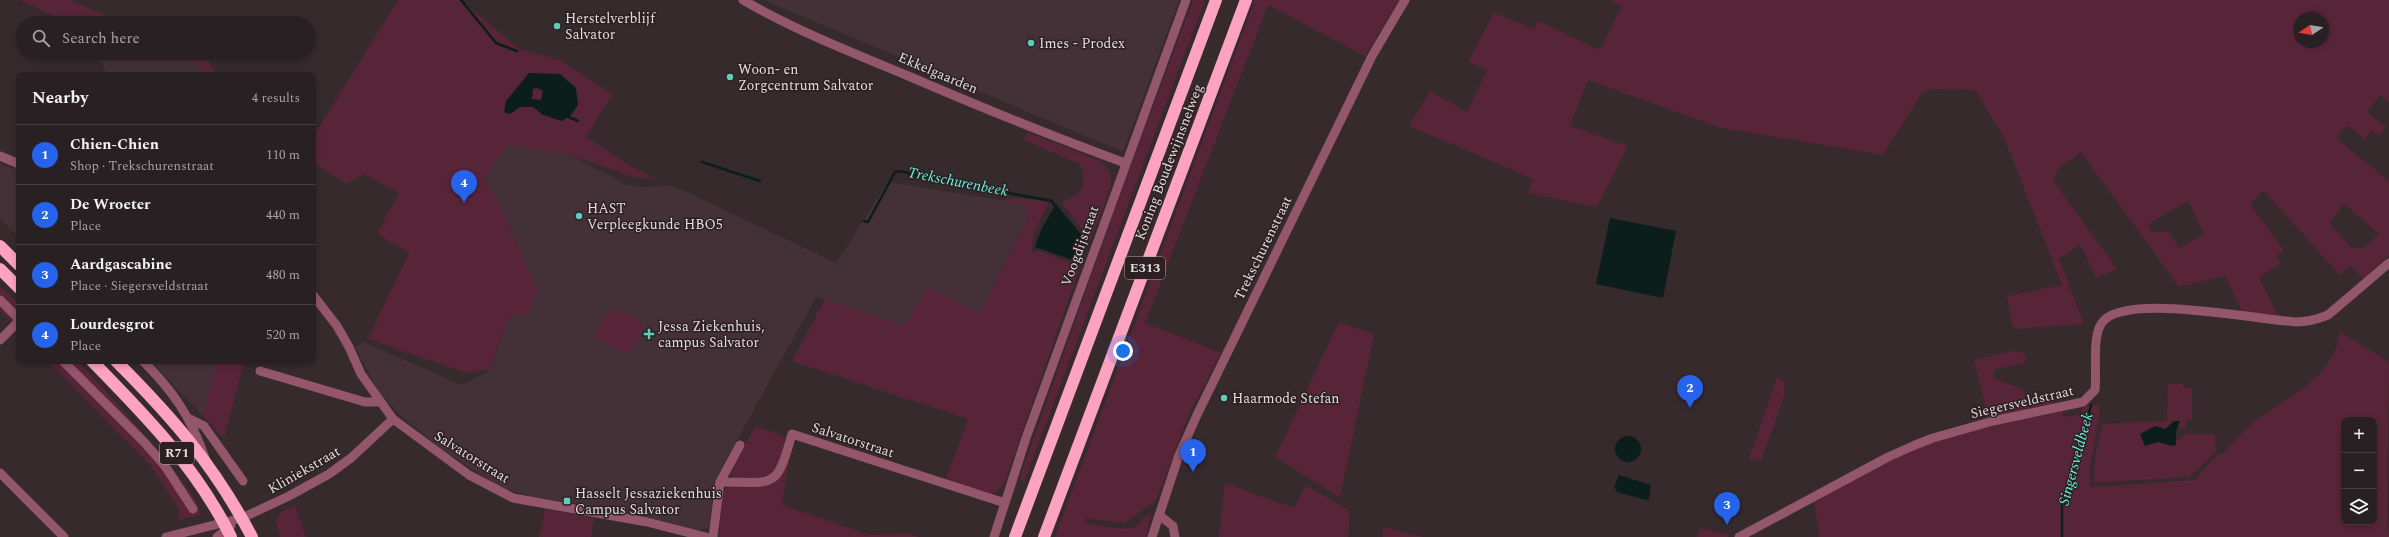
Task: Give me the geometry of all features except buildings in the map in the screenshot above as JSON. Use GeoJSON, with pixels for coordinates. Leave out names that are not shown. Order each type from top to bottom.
{"type":"FeatureCollection","features":[{"type":"Feature","properties":{"kind":"highway","name":"Koning Boudewijnsnelweg"},"geometry":{"type":"LineString","coordinates":[[1015,537],[1216,0]]}},
{"type":"Feature","properties":{"kind":"highway","name":"Koning Boudewijnsnelweg"},"geometry":{"type":"LineString","coordinates":[[1044,537],[1246,0]]}},
{"type":"Feature","properties":{"kind":"highway"},"geometry":{"type":"LineString","coordinates":[[3,249],[16,262]]}},
{"type":"Feature","properties":{"kind":"highway"},"geometry":{"type":"LineString","coordinates":[[0,269],[16,285]]}},
{"type":"Feature","properties":{"kind":"highway","name":"R71"},"geometry":{"type":"LineString","coordinates":[[95,364],[170,443],[198,480],[227,529]]}},
{"type":"Feature","properties":{"kind":"highway","name":"R71"},"geometry":{"type":"LineString","coordinates":[[119,364],[156,402],[207,462],[242,518],[252,537]]}},
{"type":"Feature","properties":{"kind":"street","name":"Ekkelgaarden"},"geometry":{"type":"LineString","coordinates":[[743,0],[770,16],[814,37],[1051,136],[1125,163]]}},
{"type":"Feature","properties":{"kind":"street","name":"Voogdijstraat"},"geometry":{"type":"LineString","coordinates":[[994,537],[1026,438],[1125,163],[1186,0]]}},
{"type":"Feature","properties":{"kind":"street","name":"Trekschurenstraat"},"geometry":{"type":"LineString","coordinates":[[1152,537],[1179,455],[1201,406],[1372,56],[1405,0]]}},
{"type":"Feature","properties":{"kind":"street"},"geometry":{"type":"LineString","coordinates":[[0,156],[16,163]]}},
{"type":"Feature","properties":{"kind":"street"},"geometry":{"type":"LineString","coordinates":[[3,249],[16,254]]}},
{"type":"Feature","properties":{"kind":"street","name":"Siegersveldstraat"},"geometry":{"type":"LineString","coordinates":[[1739,537],[1888,457],[1933,438],[1993,421],[2083,402],[2094,390],[2097,334],[2100,325],[2105,318],[2116,312],[2149,308],[2185,309],[2297,322],[2316,320],[2328,315],[2389,263]]}},
{"type":"Feature","properties":{"kind":"street","name":"Salvatorstraat"},"geometry":{"type":"LineString","coordinates":[[316,299],[337,326],[349,347],[361,374],[379,402],[393,420],[469,475],[514,498],[647,522],[706,537]]}},
{"type":"Feature","properties":{"kind":"street"},"geometry":{"type":"LineString","coordinates":[[0,300],[16,317]]}},
{"type":"Feature","properties":{"kind":"street"},"geometry":{"type":"LineString","coordinates":[[0,340],[16,323]]}},
{"type":"Feature","properties":{"kind":"street"},"geometry":{"type":"LineString","coordinates":[[66,364],[145,443],[165,466],[193,509]]}},
{"type":"Feature","properties":{"kind":"street"},"geometry":{"type":"LineString","coordinates":[[146,364],[166,385],[190,419],[207,462]]}},
{"type":"Feature","properties":{"kind":"street"},"geometry":{"type":"LineString","coordinates":[[260,371],[365,402],[379,402]]}},
{"type":"Feature","properties":{"kind":"street"},"geometry":{"type":"LineString","coordinates":[[190,419],[204,426],[243,481]]}},
{"type":"Feature","properties":{"kind":"street","name":"Kliniekstraat"},"geometry":{"type":"LineString","coordinates":[[227,529],[242,518],[260,511],[329,474],[351,458],[393,420]]}},
{"type":"Feature","properties":{"kind":"street","name":"Salvatorstraat"},"geometry":{"type":"LineString","coordinates":[[720,482],[771,481],[780,473],[784,465],[792,434],[1005,504]]}},
{"type":"Feature","properties":{"kind":"street"},"geometry":{"type":"LineString","coordinates":[[713,537],[720,482],[740,445]]}},
{"type":"Feature","properties":{"kind":"street"},"geometry":{"type":"LineString","coordinates":[[0,473],[64,537]]}},
{"type":"Feature","properties":{"kind":"street"},"geometry":{"type":"LineString","coordinates":[[1159,515],[1173,526],[1175,537]]}},
{"type":"Feature","properties":{"kind":"street"},"geometry":{"type":"LineString","coordinates":[[166,537],[180,532],[192,534],[227,529]]}},
{"type":"Feature","properties":{"kind":"street"},"geometry":{"type":"LineString","coordinates":[[217,537],[227,529]]}},
{"type":"Feature","properties":{"kind":"shaded area"},"geometry":{"type":"Polygon","coordinates":[[[20,0],[70,0],[107,16],[54,16],[20,0]]]}},
{"type":"Feature","properties":{"kind":"shaded area"},"geometry":{"type":"Polygon","coordinates":[[[398,0],[460,0],[519,49],[560,60],[612,94],[586,137],[632,167],[658,179],[633,177],[570,155],[508,145],[484,180],[498,202],[538,292],[529,314],[509,316],[490,369],[467,373],[368,339],[409,253],[379,235],[378,231],[399,193],[364,174],[346,184],[316,164],[316,132],[398,0]]]}},
{"type":"Feature","properties":{"kind":"shaded area"},"geometry":{"type":"Polygon","coordinates":[[[764,0],[1179,0],[1123,152],[764,0]]]}},
{"type":"Feature","properties":{"kind":"shaded area"},"geometry":{"type":"Polygon","coordinates":[[[1193,0],[1205,0],[1024,482],[1019,480],[1116,205],[1193,0]]]}},
{"type":"Feature","properties":{"kind":"shaded area"},"geometry":{"type":"Polygon","coordinates":[[[1255,0],[1399,0],[1365,56],[1268,5],[1145,323],[1221,353],[1189,414],[1156,501],[1124,523],[1085,518],[1085,523],[1112,528],[1127,528],[1138,525],[1146,516],[1151,514],[1146,537],[1055,537],[1255,0]]]}},
{"type":"Feature","properties":{"kind":"shaded area"},"geometry":{"type":"Polygon","coordinates":[[[1610,0],[2389,0],[2389,102],[2380,95],[2367,112],[2386,127],[2379,136],[2371,130],[2365,140],[2347,125],[2336,138],[2389,181],[2389,255],[2363,279],[2350,265],[2340,275],[2264,191],[2250,204],[2284,251],[2276,256],[2281,263],[2259,278],[2278,315],[2243,313],[2225,276],[2179,287],[2081,152],[2056,171],[2054,182],[2117,269],[2096,278],[2080,244],[2059,259],[2084,324],[2013,329],[2007,296],[2062,285],[2005,140],[1975,90],[1933,89],[1922,93],[1883,155],[1721,128],[1588,80],[1570,126],[1628,146],[1597,207],[1528,193],[1533,179],[1409,126],[1430,91],[1467,112],[1487,70],[1468,61],[1494,13],[1534,29],[1538,21],[1600,50],[1622,6],[1610,0]],[[2188,201],[2148,224],[2152,233],[2168,231],[2179,248],[2204,234],[2188,201]],[[2344,204],[2329,223],[2352,248],[2363,248],[2379,234],[2344,204]]]}},
{"type":"Feature","properties":{"kind":"shaded area"},"geometry":{"type":"Polygon","coordinates":[[[100,60],[193,60],[203,72],[106,72],[100,60]]]}},
{"type":"Feature","properties":{"kind":"shaded area"},"geometry":{"type":"Polygon","coordinates":[[[193,60],[207,60],[216,72],[203,72],[193,60]]]}},
{"type":"Feature","properties":{"kind":"shaded area"},"geometry":{"type":"Polygon","coordinates":[[[529,73],[560,74],[576,88],[578,105],[571,115],[562,121],[543,115],[533,107],[520,107],[510,114],[504,112],[506,101],[529,73]],[[537,88],[533,89],[532,99],[541,100],[543,91],[537,88]]]}},
{"type":"Feature","properties":{"kind":"shaded area"},"geometry":{"type":"Polygon","coordinates":[[[1027,132],[1102,162],[1109,170],[1111,181],[1109,189],[1104,207],[1090,240],[1061,202],[1079,193],[1082,189],[1084,178],[1080,164],[1024,140],[1027,132]]]}},
{"type":"Feature","properties":{"kind":"shaded area","name":"Jessa Ziekenhuis, campus Salvator"},"geometry":{"type":"Polygon","coordinates":[[[508,145],[570,155],[627,185],[639,187],[674,186],[836,263],[888,182],[1025,204],[1029,216],[980,313],[904,326],[816,297],[715,480],[709,528],[695,531],[635,514],[534,497],[503,489],[441,449],[401,416],[380,394],[355,347],[364,342],[461,385],[490,370],[509,316],[538,292],[498,202],[484,180],[508,145]]]}},
{"type":"Feature","properties":{"kind":"shaded area"},"geometry":{"type":"Polygon","coordinates":[[[0,164],[16,170],[16,234],[0,219],[0,164]]]}},
{"type":"Feature","properties":{"kind":"shaded area"},"geometry":{"type":"Polygon","coordinates":[[[1007,197],[1049,202],[1034,234],[1031,253],[1039,251],[1080,267],[1004,484],[996,493],[989,494],[949,483],[946,478],[968,419],[792,361],[825,299],[904,326],[928,287],[980,313],[1029,216],[1025,205],[1005,201],[1007,197]]]}},
{"type":"Feature","properties":{"kind":"shaded area"},"geometry":{"type":"Polygon","coordinates":[[[1056,204],[1085,239],[1086,244],[1081,261],[1078,262],[1035,247],[1042,228],[1056,204]]]}},
{"type":"Feature","properties":{"kind":"shaded area"},"geometry":{"type":"Polygon","coordinates":[[[1610,218],[1676,231],[1663,298],[1596,284],[1610,218]]]}},
{"type":"Feature","properties":{"kind":"shaded area"},"geometry":{"type":"Polygon","coordinates":[[[0,286],[16,301],[16,327],[0,310],[0,286]]]}},
{"type":"Feature","properties":{"kind":"shaded area"},"geometry":{"type":"Polygon","coordinates":[[[616,310],[635,316],[643,324],[640,336],[632,350],[622,353],[594,337],[608,311],[616,310]]]}},
{"type":"Feature","properties":{"kind":"shaded area"},"geometry":{"type":"Polygon","coordinates":[[[1339,322],[1374,334],[1340,498],[1275,457],[1339,322]]]}},
{"type":"Feature","properties":{"kind":"shaded area"},"geometry":{"type":"Polygon","coordinates":[[[2339,331],[2389,362],[2387,515],[2389,537],[1819,537],[1814,500],[1883,463],[1926,444],[1976,428],[2063,410],[2063,416],[2073,417],[2082,412],[2084,407],[2088,405],[2100,405],[2098,426],[2092,456],[2090,487],[2194,480],[2219,453],[2221,455],[2254,422],[2308,384],[2330,361],[2336,347],[2339,331]]]}},
{"type":"Feature","properties":{"kind":"shaded area"},"geometry":{"type":"Polygon","coordinates":[[[2017,350],[2025,354],[2027,361],[2021,364],[1995,369],[1993,374],[1995,379],[2023,389],[2027,405],[2051,400],[2054,405],[1989,420],[1974,360],[2017,350]]]}},
{"type":"Feature","properties":{"kind":"shaded area"},"geometry":{"type":"Polygon","coordinates":[[[51,364],[80,364],[122,409],[180,478],[195,500],[201,515],[179,520],[179,509],[150,465],[51,364]]]}},
{"type":"Feature","properties":{"kind":"shaded area"},"geometry":{"type":"Polygon","coordinates":[[[154,364],[216,364],[203,416],[154,364]]]}},
{"type":"Feature","properties":{"kind":"shaded area"},"geometry":{"type":"Polygon","coordinates":[[[216,364],[243,364],[224,439],[203,416],[216,364]]]}},
{"type":"Feature","properties":{"kind":"shaded area"},"geometry":{"type":"Polygon","coordinates":[[[1777,376],[1784,382],[1785,394],[1761,461],[1753,458],[1752,460],[1749,459],[1777,376]]]}},
{"type":"Feature","properties":{"kind":"shaded area"},"geometry":{"type":"Polygon","coordinates":[[[2168,384],[2183,384],[2183,388],[2192,388],[2192,420],[2186,420],[2186,429],[2178,428],[2180,421],[2165,429],[2155,426],[2158,442],[2176,445],[2176,441],[2185,434],[2215,434],[2216,452],[2189,477],[2094,483],[2097,446],[2102,424],[2167,421],[2168,384]]]}},
{"type":"Feature","properties":{"kind":"shaded area"},"geometry":{"type":"Polygon","coordinates":[[[2174,421],[2180,421],[2176,431],[2176,445],[2172,446],[2158,442],[2145,446],[2140,434],[2155,426],[2165,429],[2174,421]]]}},
{"type":"Feature","properties":{"kind":"shaded area"},"geometry":{"type":"Polygon","coordinates":[[[755,426],[785,437],[781,466],[768,478],[733,478],[730,474],[755,426]]]}},
{"type":"Feature","properties":{"kind":"shaded area"},"geometry":{"type":"Polygon","coordinates":[[[1628,436],[1637,440],[1641,449],[1637,458],[1628,462],[1619,458],[1615,449],[1619,440],[1628,436]]]}},
{"type":"Feature","properties":{"kind":"shaded area"},"geometry":{"type":"Polygon","coordinates":[[[789,458],[782,505],[870,535],[910,534],[919,537],[719,537],[722,495],[725,489],[763,486],[770,484],[777,479],[783,471],[789,458]]]}},
{"type":"Feature","properties":{"kind":"shaded area"},"geometry":{"type":"Polygon","coordinates":[[[1619,475],[1651,485],[1649,499],[1646,500],[1617,492],[1614,487],[1619,475]]]}},
{"type":"Feature","properties":{"kind":"shaded area"},"geometry":{"type":"Polygon","coordinates":[[[1225,483],[1294,508],[1306,485],[1350,511],[1348,537],[1219,537],[1225,483]]]}},
{"type":"Feature","properties":{"kind":"shaded area"},"geometry":{"type":"Polygon","coordinates":[[[295,505],[306,537],[280,537],[276,521],[280,513],[295,505]]]}},
{"type":"Feature","properties":{"kind":"shaded area"},"geometry":{"type":"Polygon","coordinates":[[[545,509],[594,518],[591,537],[539,537],[545,509]]]}},
{"type":"Feature","properties":{"kind":"shaded area"},"geometry":{"type":"Polygon","coordinates":[[[1383,527],[1423,537],[1383,537],[1383,527]]]}},
{"type":"Feature","properties":{"kind":"shaded area"},"geometry":{"type":"Polygon","coordinates":[[[1700,528],[1729,535],[1728,537],[1697,537],[1700,528]]]}},
{"type":"Feature","properties":{"kind":"waterway","name":"Trekschurenbeek"},"geometry":{"type":"LineString","coordinates":[[461,0],[496,43],[517,51]]}},
{"type":"Feature","properties":{"kind":"waterway","name":"Trekschurenbeek"},"geometry":{"type":"LineString","coordinates":[[564,115],[578,121]]}},
{"type":"Feature","properties":{"kind":"waterway","name":"Trekschurenbeek"},"geometry":{"type":"LineString","coordinates":[[702,162],[760,181]]}},
{"type":"Feature","properties":{"kind":"waterway","name":"Trekschurenbeek"},"geometry":{"type":"LineString","coordinates":[[864,221],[868,222],[895,172],[900,171],[931,179],[1052,201],[1055,206]]}},
{"type":"Feature","properties":{"kind":"waterway","name":"Singersveldbeek"},"geometry":{"type":"LineString","coordinates":[[2062,537],[2062,501],[2079,452],[2091,405]]}},
{"type":"Feature","properties":{"kind":"place","name":"Herstelverblijf Salvator"},"geometry":{"type":"Point","coordinates":[557,26]}},
{"type":"Feature","properties":{"kind":"place","name":"Imes - Prodex"},"geometry":{"type":"Point","coordinates":[1031,43]}},
{"type":"Feature","properties":{"kind":"place","name":"Woon- en Zorgcentrum Salvator"},"geometry":{"type":"Point","coordinates":[730,77]}},
{"type":"Feature","properties":{"kind":"place","name":"Lourdesgrot"},"geometry":{"type":"Point","coordinates":[464,203]}},
{"type":"Feature","properties":{"kind":"place","name":"HAST Verpleegkunde HBO5"},"geometry":{"type":"Point","coordinates":[579,216]}},
{"type":"Feature","properties":{"kind":"place","name":"Jessa Ziekenhuis, campus Salvator"},"geometry":{"type":"Point","coordinates":[649,334]}},
{"type":"Feature","properties":{"kind":"place","name":"Haarmode Stefan"},"geometry":{"type":"Point","coordinates":[1224,398]}},
{"type":"Feature","properties":{"kind":"place","name":"De Wroeter"},"geometry":{"type":"Point","coordinates":[1690,408]}},
{"type":"Feature","properties":{"kind":"place","name":"Chien-Chien"},"geometry":{"type":"Point","coordinates":[1193,472]}},
{"type":"Feature","properties":{"kind":"place","name":"Hasselt Jessaziekenhuis Campus Salvator"},"geometry":{"type":"Point","coordinates":[567,501]}},
{"type":"Feature","properties":{"kind":"place","name":"Aardgascabine"},"geometry":{"type":"Point","coordinates":[1727,525]}}]}
